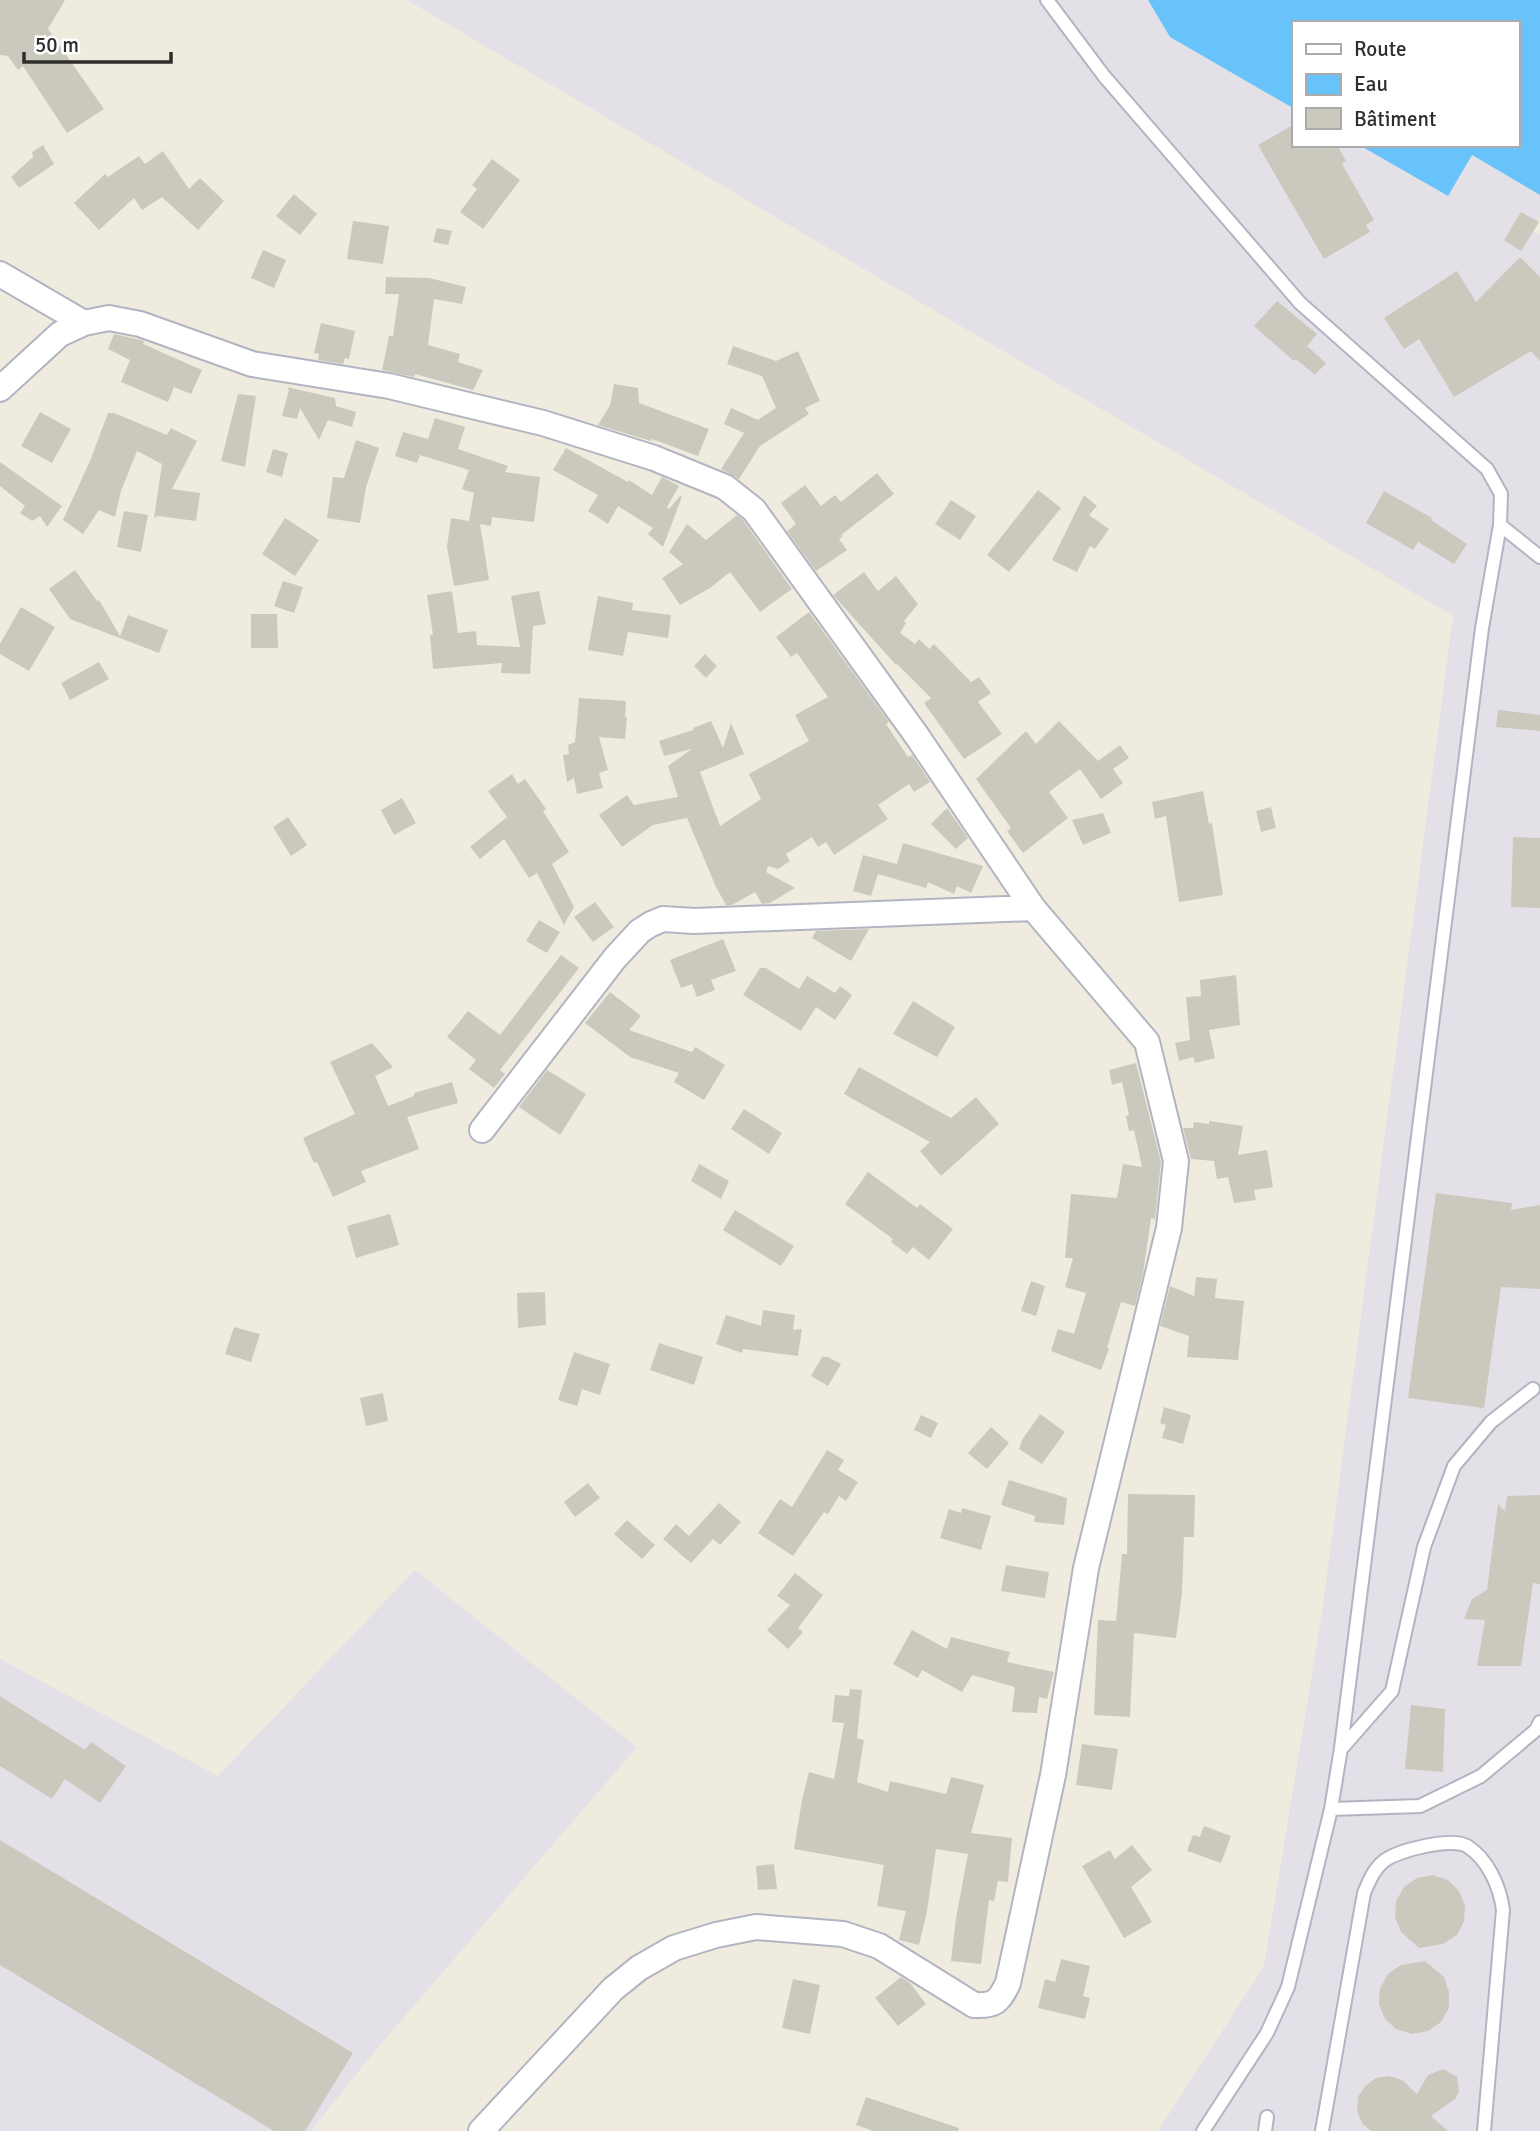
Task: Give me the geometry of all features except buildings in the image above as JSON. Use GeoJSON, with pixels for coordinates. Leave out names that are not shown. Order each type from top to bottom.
{"type":"FeatureCollection","features":[{"type":"Feature","properties":{"kind":"street"},"geometry":{"type":"LineString","coordinates":[[0,274],[84,323]]}},
{"type":"Feature","properties":{"kind":"street"},"geometry":{"type":"LineString","coordinates":[[0,389],[60,334],[84,323],[109,318],[140,324],[252,364],[389,386],[543,423],[654,458],[725,486],[754,510],[918,736],[1033,908],[1147,1042],[1176,1161],[1169,1228],[1086,1569],[1053,1775],[1008,1983],[1000,1999],[988,2006],[974,2005],[879,1946],[843,1934],[756,1927],[716,1935],[674,1948],[639,1968],[612,1989],[481,2131]]}},
{"type":"Feature","properties":{"kind":"street"},"geometry":{"type":"LineString","coordinates":[[482,1130],[615,958],[650,923],[663,919],[694,921],[1033,908]]}},
{"type":"Feature","properties":{"kind":"lane"},"geometry":{"type":"LineString","coordinates":[[1047,0],[1104,76],[1300,303],[1487,469],[1500,494],[1500,525],[1482,628],[1341,1748],[1331,1809],[1288,1987],[1267,2033],[1203,2131]]}},
{"type":"Feature","properties":{"kind":"lane"},"geometry":{"type":"LineString","coordinates":[[1500,525],[1540,557]]}},
{"type":"Feature","properties":{"kind":"lane"},"geometry":{"type":"LineString","coordinates":[[1341,1748],[1392,1690],[1424,1547],[1454,1465],[1491,1422],[1533,1389]]}},
{"type":"Feature","properties":{"kind":"lane"},"geometry":{"type":"LineString","coordinates":[[1331,1809],[1420,1806],[1481,1776],[1536,1730],[1540,1722]]}},
{"type":"Feature","properties":{"kind":"lane"},"geometry":{"type":"LineString","coordinates":[[1322,2131],[1361,1906],[1368,1884],[1383,1861],[1396,1853],[1455,1842],[1465,1844],[1475,1852],[1495,1879],[1503,1910],[1484,2131]]}},
{"type":"Feature","properties":{"kind":"lane"},"geometry":{"type":"LineString","coordinates":[[1265,2131],[1267,2117]]}},
{"type":"Feature","properties":{"kind":"shaded area"},"geometry":{"type":"Polygon","coordinates":[[[407,0],[1148,0],[1170,37],[1292,107],[1292,147],[1362,147],[1447,196],[1471,155],[1540,195],[1540,217],[1533,231],[1540,235],[1540,2131],[1158,2131],[1264,1966],[1322,1613],[1453,616],[407,0]]]}},
{"type":"Feature","properties":{"kind":"shaded area"},"geometry":{"type":"Polygon","coordinates":[[[415,1570],[637,1747],[374,2052],[311,2131],[0,2131],[0,1659],[218,1776],[415,1570]]]}},
{"type":"Feature","properties":{"kind":"water"},"geometry":{"type":"Polygon","coordinates":[[[1148,0],[1540,0],[1540,195],[1472,155],[1448,196],[1362,147],[1519,147],[1519,21],[1292,21],[1292,107],[1170,37],[1148,0]]]}}]}
